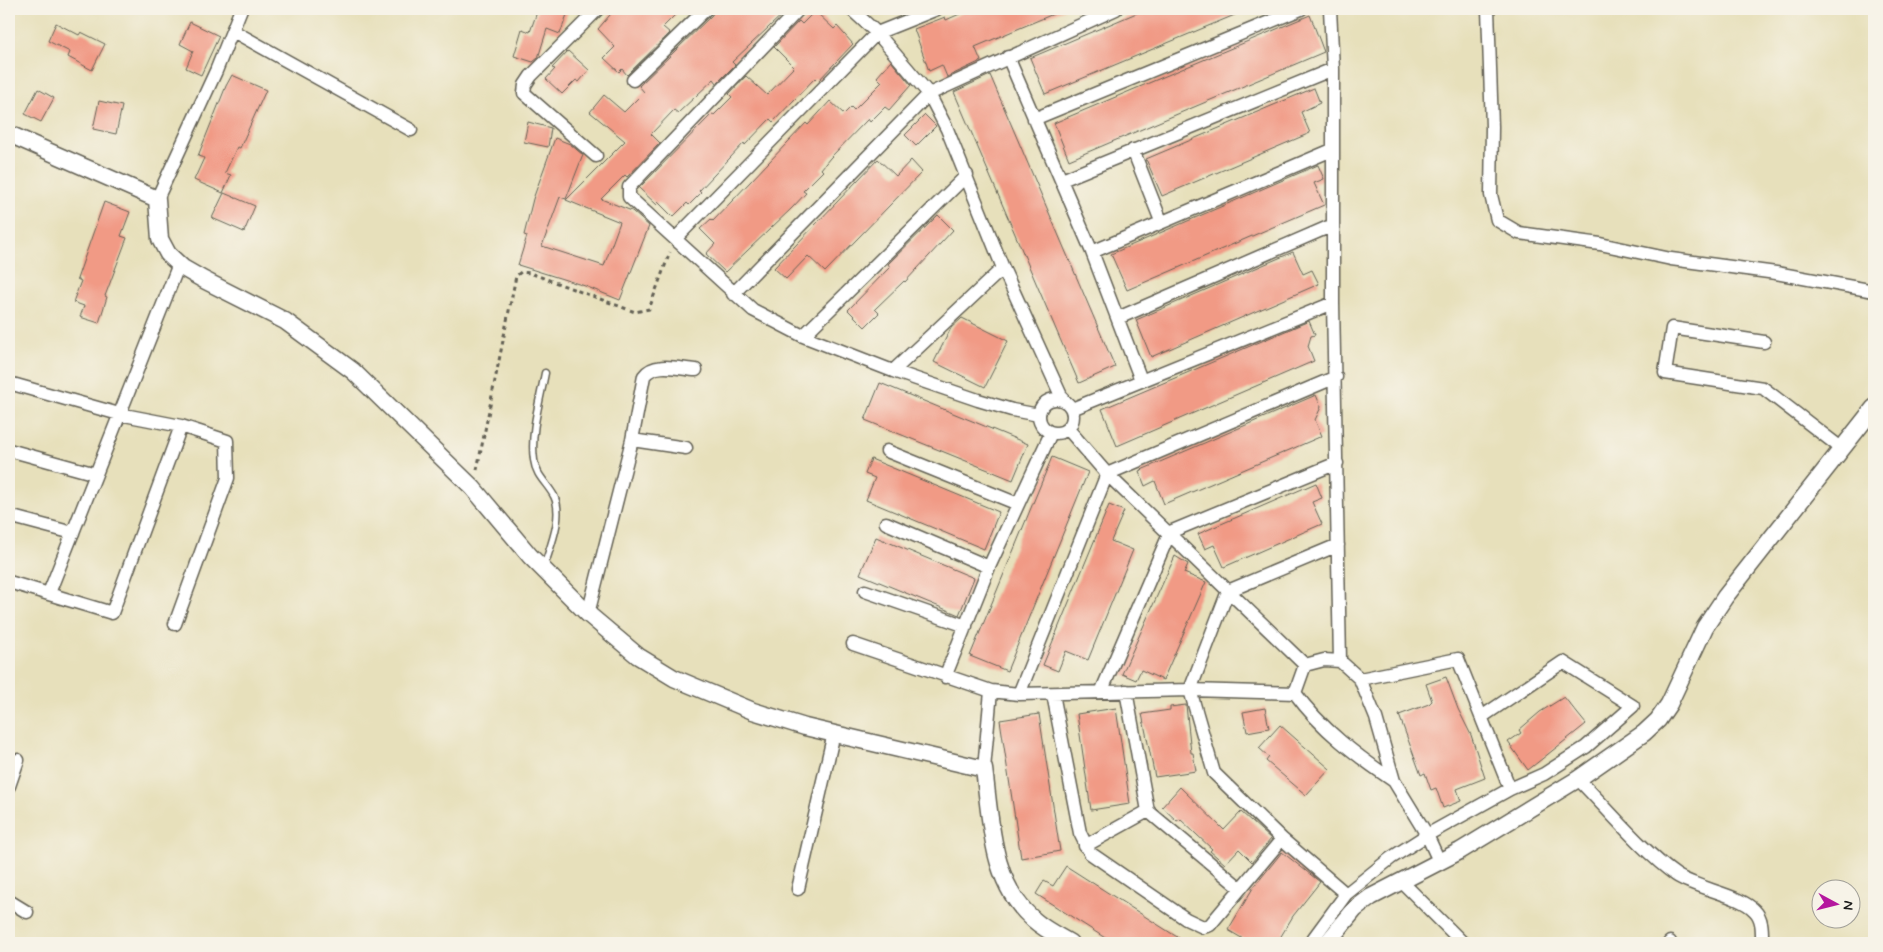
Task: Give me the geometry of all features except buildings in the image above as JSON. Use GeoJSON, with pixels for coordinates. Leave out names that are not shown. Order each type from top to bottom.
{"type":"FeatureCollection","features":[{"type":"Feature","properties":{"kind":"street"},"geometry":{"type":"LineString","coordinates":[[241,9],[233,31],[157,199],[160,239],[168,254],[179,264],[204,280],[285,321],[315,341],[353,371],[473,488],[530,556],[588,614],[638,656],[674,678],[753,711],[984,770]]}},
{"type":"Feature","properties":{"kind":"street"},"geometry":{"type":"LineString","coordinates":[[596,156],[524,93],[525,85],[531,76],[598,9]]}},
{"type":"Feature","properties":{"kind":"street"},"geometry":{"type":"LineString","coordinates":[[633,80],[706,9]]}},
{"type":"Feature","properties":{"kind":"street"},"geometry":{"type":"LineString","coordinates":[[799,9],[629,187],[629,197],[733,294],[753,310],[803,336],[893,371],[978,400],[1039,415]]}},
{"type":"Feature","properties":{"kind":"street"},"geometry":{"type":"LineString","coordinates":[[851,9],[877,33],[929,94],[947,128],[968,175],[1003,268],[1067,404],[1073,419],[1068,429],[1060,433],[1052,433],[1042,427],[1039,415],[1040,408],[1050,400],[1067,404],[1141,380],[1333,303]]}},
{"type":"Feature","properties":{"kind":"street"},"geometry":{"type":"LineString","coordinates":[[675,239],[877,33],[937,9]]}},
{"type":"Feature","properties":{"kind":"street"},"geometry":{"type":"LineString","coordinates":[[733,294],[929,94],[1116,9]]}},
{"type":"Feature","properties":{"kind":"street"},"geometry":{"type":"LineString","coordinates":[[1034,119],[1301,9]]}},
{"type":"Feature","properties":{"kind":"street"},"geometry":{"type":"LineString","coordinates":[[1330,9],[1333,69],[1333,303],[1336,377],[1340,661]]}},
{"type":"Feature","properties":{"kind":"street"},"geometry":{"type":"LineString","coordinates":[[1488,9],[1492,127],[1490,195],[1497,220],[1520,233],[1600,244],[1671,259],[1776,273],[1874,290]]}},
{"type":"Feature","properties":{"kind":"street"},"geometry":{"type":"LineString","coordinates":[[233,31],[411,130]]}},
{"type":"Feature","properties":{"kind":"street"},"geometry":{"type":"LineString","coordinates":[[1008,57],[1092,252],[1141,380]]}},
{"type":"Feature","properties":{"kind":"street"},"geometry":{"type":"LineString","coordinates":[[1062,180],[1333,69]]}},
{"type":"Feature","properties":{"kind":"street"},"geometry":{"type":"LineString","coordinates":[[9,134],[85,165],[157,199]]}},
{"type":"Feature","properties":{"kind":"street"},"geometry":{"type":"LineString","coordinates":[[1133,150],[1160,221]]}},
{"type":"Feature","properties":{"kind":"street"},"geometry":{"type":"LineString","coordinates":[[1092,252],[1160,221],[1332,150]]}},
{"type":"Feature","properties":{"kind":"street"},"geometry":{"type":"LineString","coordinates":[[803,336],[968,175]]}},
{"type":"Feature","properties":{"kind":"street"},"geometry":{"type":"LineString","coordinates":[[1118,318],[1333,225]]}},
{"type":"Feature","properties":{"kind":"street"},"geometry":{"type":"LineString","coordinates":[[49,593],[179,264]]}},
{"type":"Feature","properties":{"kind":"street"},"geometry":{"type":"LineString","coordinates":[[893,371],[1003,268]]}},
{"type":"Feature","properties":{"kind":"street"},"geometry":{"type":"LineString","coordinates":[[1764,342],[1672,328],[1665,373],[1763,388],[1841,448]]}},
{"type":"Feature","properties":{"kind":"street"},"geometry":{"type":"LineString","coordinates":[[588,614],[632,440],[644,376],[648,370],[656,367],[696,370]]}},
{"type":"Feature","properties":{"kind":"street"},"geometry":{"type":"LineString","coordinates":[[1019,694],[1107,474],[1336,377]]}},
{"type":"Feature","properties":{"kind":"street"},"geometry":{"type":"LineString","coordinates":[[9,383],[119,414],[181,426],[227,441],[228,478],[175,624]]}},
{"type":"Feature","properties":{"kind":"street"},"geometry":{"type":"LineString","coordinates":[[1327,943],[1355,909],[1371,897],[1440,863],[1578,779],[1627,746],[1658,720],[1669,704],[1705,627],[1725,596],[1874,408]]}},
{"type":"Feature","properties":{"kind":"street"},"geometry":{"type":"LineString","coordinates":[[9,582],[112,613],[181,426]]}},
{"type":"Feature","properties":{"kind":"street"},"geometry":{"type":"LineString","coordinates":[[1068,429],[1107,474],[1170,532],[1228,591],[1306,665]]}},
{"type":"Feature","properties":{"kind":"street"},"geometry":{"type":"LineString","coordinates":[[945,676],[989,567],[1052,433]]}},
{"type":"Feature","properties":{"kind":"street"},"geometry":{"type":"LineString","coordinates":[[632,440],[686,448]]}},
{"type":"Feature","properties":{"kind":"street"},"geometry":{"type":"LineString","coordinates":[[9,450],[96,474]]}},
{"type":"Feature","properties":{"kind":"street"},"geometry":{"type":"LineString","coordinates":[[887,451],[1018,504]]}},
{"type":"Feature","properties":{"kind":"street"},"geometry":{"type":"LineString","coordinates":[[1102,690],[1170,532],[1337,463]]}},
{"type":"Feature","properties":{"kind":"street"},"geometry":{"type":"LineString","coordinates":[[9,516],[73,533]]}},
{"type":"Feature","properties":{"kind":"street"},"geometry":{"type":"LineString","coordinates":[[886,523],[989,567]]}},
{"type":"Feature","properties":{"kind":"street"},"geometry":{"type":"LineString","coordinates":[[1338,544],[1228,591],[1190,690],[1214,775],[1282,839],[1346,894]]}},
{"type":"Feature","properties":{"kind":"street"},"geometry":{"type":"LineString","coordinates":[[865,591],[966,626]]}},
{"type":"Feature","properties":{"kind":"street"},"geometry":{"type":"LineString","coordinates":[[854,644],[991,691],[1019,694],[1053,694],[1102,690],[1295,693]]}},
{"type":"Feature","properties":{"kind":"street"},"geometry":{"type":"LineString","coordinates":[[1360,679],[1458,659],[1483,716],[1510,789]]}},
{"type":"Feature","properties":{"kind":"street"},"geometry":{"type":"LineString","coordinates":[[1306,665],[1324,660],[1340,661],[1360,679],[1376,718],[1394,782],[1427,835],[1440,863]]}},
{"type":"Feature","properties":{"kind":"street"},"geometry":{"type":"LineString","coordinates":[[1310,943],[1346,894],[1391,858],[1427,835],[1510,789],[1544,774],[1586,747],[1633,706],[1563,662],[1483,716]]}},
{"type":"Feature","properties":{"kind":"street"},"geometry":{"type":"LineString","coordinates":[[1295,693],[1306,665]]}},
{"type":"Feature","properties":{"kind":"street"},"geometry":{"type":"LineString","coordinates":[[991,691],[984,770],[995,846],[1001,871],[1008,889],[1020,907],[1034,921],[1070,943]]}},
{"type":"Feature","properties":{"kind":"street"},"geometry":{"type":"LineString","coordinates":[[1126,691],[1148,811],[1240,888]]}},
{"type":"Feature","properties":{"kind":"street"},"geometry":{"type":"LineString","coordinates":[[1295,693],[1326,729],[1364,761],[1394,782]]}},
{"type":"Feature","properties":{"kind":"street"},"geometry":{"type":"LineString","coordinates":[[1053,694],[1080,833],[1085,846],[1106,864],[1186,919],[1202,927],[1210,925],[1282,839]]}},
{"type":"Feature","properties":{"kind":"street"},"geometry":{"type":"LineString","coordinates":[[798,889],[834,733]]}},
{"type":"Feature","properties":{"kind":"street"},"geometry":{"type":"LineString","coordinates":[[9,786],[18,760]]}},
{"type":"Feature","properties":{"kind":"street"},"geometry":{"type":"LineString","coordinates":[[1578,779],[1654,856],[1677,875],[1693,885],[1748,904],[1756,912],[1762,924],[1762,943]]}},
{"type":"Feature","properties":{"kind":"street"},"geometry":{"type":"LineString","coordinates":[[1085,846],[1148,811]]}},
{"type":"Feature","properties":{"kind":"street"},"geometry":{"type":"LineString","coordinates":[[1401,881],[1463,943]]}},
{"type":"Feature","properties":{"kind":"street"},"geometry":{"type":"LineString","coordinates":[[9,901],[26,912]]}},
{"type":"Feature","properties":{"kind":"lane"},"geometry":{"type":"LineString","coordinates":[[544,373],[534,442],[534,459],[537,474],[554,497],[557,507],[557,520],[544,569]]}},
{"type":"Feature","properties":{"kind":"path"},"geometry":{"type":"LineString","coordinates":[[473,488],[516,276],[521,272],[530,273],[635,312],[644,312],[649,309],[675,239]]}}]}
